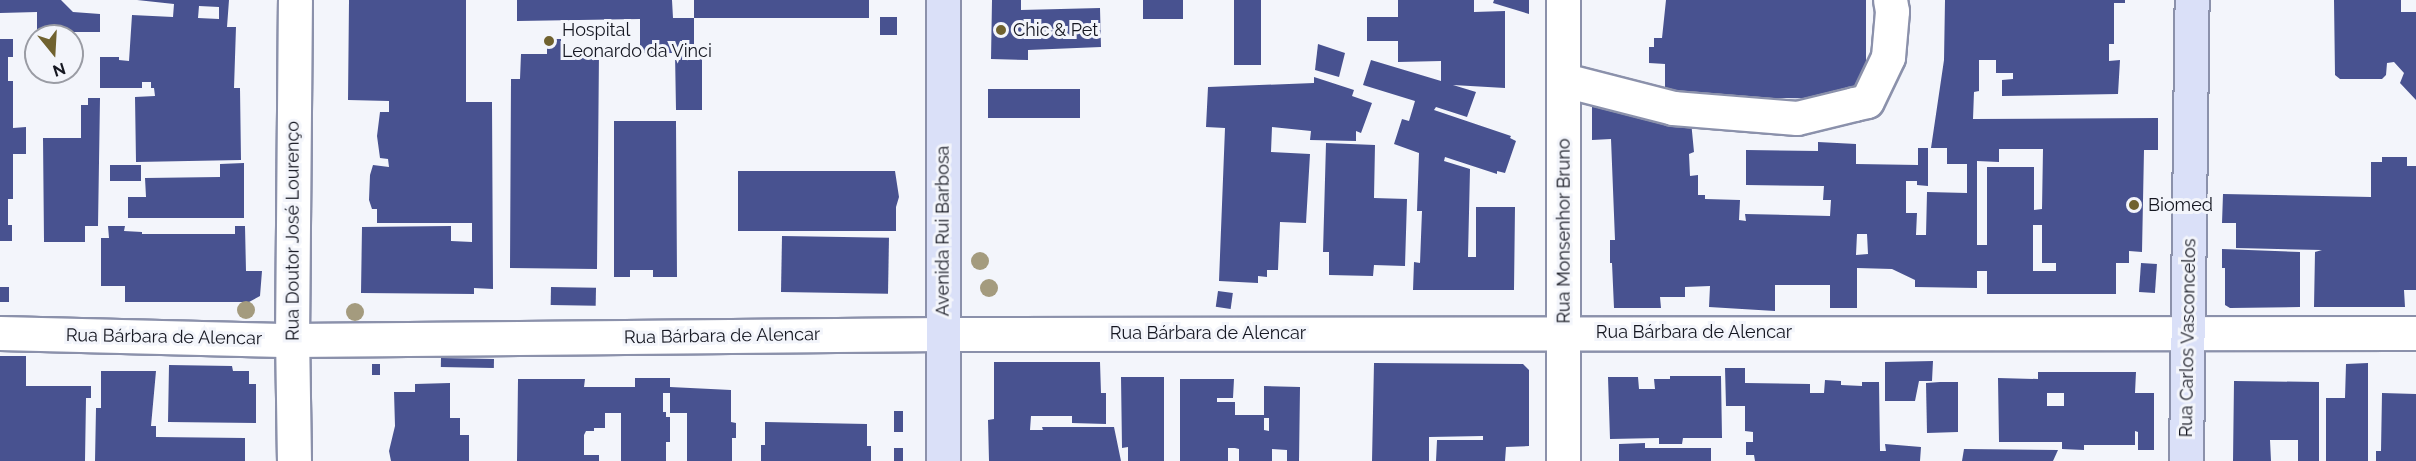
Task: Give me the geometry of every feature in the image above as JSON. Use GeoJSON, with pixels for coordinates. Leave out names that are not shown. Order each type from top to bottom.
{"type":"FeatureCollection","features":[{"type":"Feature","properties":{"kind":"main road","name":"Avenida Rui Barbosa"},"geometry":{"type":"LineString","coordinates":[[943,0],[943,461]]}},
{"type":"Feature","properties":{"kind":"main road","name":"Rua Carlos Vasconcelos"},"geometry":{"type":"LineString","coordinates":[[2186,461],[2192,0]]}},
{"type":"Feature","properties":{"kind":"street","name":"Rua Doutor José Lourenço"},"geometry":{"type":"LineString","coordinates":[[294,461],[292,340],[295,0]]}},
{"type":"Feature","properties":{"kind":"street","name":"Rua Monsenhor Bruno"},"geometry":{"type":"LineString","coordinates":[[1563,0],[1563,461]]}},
{"type":"Feature","properties":{"kind":"street"},"geometry":{"type":"LineString","coordinates":[[1563,80],[1673,108],[1797,118],[1867,101],[1888,57],[1892,11],[1890,0]]}},
{"type":"Feature","properties":{"kind":"street","name":"Rua Bárbara de Alencar"},"geometry":{"type":"LineString","coordinates":[[0,333],[292,340],[942,334],[2416,333]]}},
{"type":"Feature","properties":{"kind":"building"},"geometry":{"type":"Polygon","coordinates":[[[0,0],[61,0],[73,12],[100,14],[100,32],[84,32],[84,24],[37,24],[37,12],[0,13],[0,0]]]}},
{"type":"Feature","properties":{"kind":"building"},"geometry":{"type":"Polygon","coordinates":[[[137,0],[229,0],[227,27],[236,27],[234,88],[240,88],[241,160],[136,162],[135,97],[155,96],[154,88],[151,88],[151,82],[142,82],[142,88],[100,88],[100,57],[119,57],[119,60],[129,61],[132,15],[173,17],[174,4],[137,0]],[[199,6],[198,18],[219,19],[219,7],[199,6]]]}},
{"type":"Feature","properties":{"kind":"building"},"geometry":{"type":"Polygon","coordinates":[[[349,0],[466,0],[466,102],[492,102],[493,289],[474,288],[474,294],[361,293],[362,227],[451,226],[451,241],[472,242],[472,223],[377,223],[377,209],[372,209],[369,200],[370,175],[373,165],[389,167],[388,159],[380,158],[377,136],[380,112],[389,112],[389,101],[348,100],[349,0]]]}},
{"type":"Feature","properties":{"kind":"building"},"geometry":{"type":"Polygon","coordinates":[[[517,0],[672,0],[673,18],[694,18],[694,53],[702,53],[702,110],[676,110],[675,53],[640,53],[640,19],[517,21],[517,0]]]}},
{"type":"Feature","properties":{"kind":"building"},"geometry":{"type":"Polygon","coordinates":[[[694,0],[869,0],[869,18],[694,18],[694,0]]]}},
{"type":"Feature","properties":{"kind":"building"},"geometry":{"type":"Polygon","coordinates":[[[992,0],[1021,0],[1021,10],[1100,8],[1101,47],[1028,50],[1028,60],[991,59],[992,0]]]}},
{"type":"Feature","properties":{"kind":"building"},"geometry":{"type":"Polygon","coordinates":[[[1143,0],[1183,0],[1183,19],[1143,19],[1143,0]]]}},
{"type":"Feature","properties":{"kind":"building"},"geometry":{"type":"Polygon","coordinates":[[[1234,0],[1261,0],[1261,65],[1234,65],[1234,0]]]}},
{"type":"Feature","properties":{"kind":"building"},"geometry":{"type":"Polygon","coordinates":[[[1398,0],[1474,0],[1474,12],[1505,11],[1505,88],[1453,85],[1476,92],[1467,117],[1436,107],[1434,110],[1511,136],[1510,138],[1516,141],[1505,173],[1497,171],[1497,174],[1445,157],[1444,161],[1470,169],[1468,257],[1476,257],[1476,207],[1515,207],[1514,290],[1413,290],[1414,262],[1420,263],[1422,211],[1417,211],[1419,153],[1394,144],[1402,119],[1409,121],[1415,101],[1363,85],[1371,60],[1441,81],[1441,61],[1398,62],[1398,41],[1367,41],[1367,17],[1398,17],[1398,0]]]}},
{"type":"Feature","properties":{"kind":"building"},"geometry":{"type":"Polygon","coordinates":[[[1494,0],[1529,0],[1529,14],[1493,3],[1494,0]]]}},
{"type":"Feature","properties":{"kind":"building"},"geometry":{"type":"Polygon","coordinates":[[[1666,0],[1866,0],[1866,99],[1665,97],[1665,64],[1649,63],[1649,47],[1654,47],[1654,38],[1662,38],[1666,0]]]}},
{"type":"Feature","properties":{"kind":"building"},"geometry":{"type":"Polygon","coordinates":[[[1945,0],[2125,0],[2125,3],[2114,3],[2114,44],[2109,44],[2109,61],[2120,60],[2118,94],[2002,96],[2002,80],[2013,79],[2013,73],[1996,73],[1996,60],[1979,60],[1979,91],[1974,92],[1973,119],[2158,118],[2158,150],[2144,150],[2142,252],[2129,251],[2129,263],[2116,263],[2116,294],[1987,294],[1987,271],[1977,271],[1977,288],[1915,287],[1915,280],[1892,269],[1857,268],[1857,308],[1830,308],[1830,285],[1775,285],[1775,311],[1709,307],[1710,286],[1685,287],[1685,297],[1660,297],[1661,308],[1614,308],[1612,263],[1610,263],[1610,240],[1615,240],[1611,139],[1592,140],[1592,96],[1691,121],[1694,152],[1689,154],[1690,176],[1698,175],[1698,195],[1705,195],[1705,199],[1740,200],[1739,220],[1746,221],[1745,214],[1830,216],[1831,200],[1823,200],[1824,186],[1746,185],[1746,150],[1818,151],[1818,142],[1856,144],[1856,164],[1918,165],[1918,148],[1928,148],[1928,186],[1917,185],[1917,181],[1906,181],[1906,213],[1917,213],[1916,235],[1926,235],[1927,192],[1967,193],[1967,164],[1947,164],[1947,148],[1931,148],[1944,60],[1945,0]],[[1999,149],[1999,162],[1977,161],[1977,245],[1987,245],[1987,167],[2034,167],[2034,210],[2042,209],[2043,149],[1999,149]],[[2033,225],[2033,271],[2056,271],[2056,263],[2042,263],[2042,225],[2033,225]],[[1857,234],[1856,255],[1868,254],[1867,234],[1857,234]]]}},
{"type":"Feature","properties":{"kind":"building"},"geometry":{"type":"Polygon","coordinates":[[[2334,0],[2401,0],[2401,12],[2416,12],[2416,100],[2400,83],[2404,73],[2394,62],[2387,63],[2386,75],[2382,79],[2340,79],[2335,75],[2334,0]]]}},
{"type":"Feature","properties":{"kind":"building"},"geometry":{"type":"Polygon","coordinates":[[[880,17],[897,17],[897,35],[880,35],[880,17]]]}},
{"type":"Feature","properties":{"kind":"building"},"geometry":{"type":"Polygon","coordinates":[[[0,39],[13,39],[13,57],[8,57],[8,81],[13,81],[13,128],[26,127],[26,154],[13,154],[13,199],[8,199],[8,225],[12,225],[12,241],[0,241],[0,39]]]}},
{"type":"Feature","properties":{"kind":"building"},"geometry":{"type":"Polygon","coordinates":[[[547,39],[561,39],[561,53],[599,53],[597,269],[510,268],[511,79],[520,79],[521,54],[547,54],[547,39]]]}},
{"type":"Feature","properties":{"kind":"building"},"geometry":{"type":"Polygon","coordinates":[[[1318,44],[1345,53],[1339,77],[1315,70],[1318,44]]]}},
{"type":"Feature","properties":{"kind":"building"},"geometry":{"type":"Polygon","coordinates":[[[1314,77],[1354,90],[1352,96],[1372,103],[1361,133],[1356,131],[1356,141],[1310,140],[1311,131],[1272,127],[1271,152],[1310,154],[1306,223],[1280,222],[1278,270],[1267,270],[1267,277],[1258,276],[1258,283],[1219,281],[1225,128],[1206,127],[1208,87],[1314,83],[1314,77]]]}},
{"type":"Feature","properties":{"kind":"building"},"geometry":{"type":"Polygon","coordinates":[[[988,89],[1080,89],[1080,118],[988,118],[988,89]]]}},
{"type":"Feature","properties":{"kind":"building"},"geometry":{"type":"Polygon","coordinates":[[[88,98],[100,98],[98,226],[85,226],[85,242],[44,242],[43,138],[81,138],[81,105],[88,105],[88,98]]]}},
{"type":"Feature","properties":{"kind":"building"},"geometry":{"type":"Polygon","coordinates":[[[614,121],[676,121],[677,277],[653,277],[653,270],[630,270],[630,277],[614,277],[614,121]]]}},
{"type":"Feature","properties":{"kind":"building"},"geometry":{"type":"Polygon","coordinates":[[[1326,143],[1375,145],[1374,198],[1407,199],[1405,266],[1374,265],[1373,276],[1329,275],[1329,252],[1323,252],[1326,143]]]}},
{"type":"Feature","properties":{"kind":"building"},"geometry":{"type":"Polygon","coordinates":[[[2382,157],[2407,157],[2407,166],[2416,166],[2416,290],[2404,290],[2405,307],[2314,307],[2315,252],[2322,250],[2236,248],[2236,223],[2222,223],[2223,194],[2371,197],[2371,162],[2382,162],[2382,157]]]}},
{"type":"Feature","properties":{"kind":"building"},"geometry":{"type":"Polygon","coordinates":[[[244,163],[244,218],[128,218],[128,197],[146,197],[145,178],[220,177],[220,164],[244,163]]]}},
{"type":"Feature","properties":{"kind":"building"},"geometry":{"type":"Polygon","coordinates":[[[110,165],[141,165],[141,181],[110,181],[110,165]]]}},
{"type":"Feature","properties":{"kind":"building"},"geometry":{"type":"Polygon","coordinates":[[[738,171],[895,171],[899,197],[896,207],[896,231],[738,231],[738,171]]]}},
{"type":"Feature","properties":{"kind":"building"},"geometry":{"type":"Polygon","coordinates":[[[108,226],[125,226],[124,231],[142,232],[142,234],[235,234],[235,226],[245,226],[246,271],[262,271],[260,296],[249,302],[125,302],[125,286],[101,286],[101,238],[109,238],[108,226]]]}},
{"type":"Feature","properties":{"kind":"building"},"geometry":{"type":"Polygon","coordinates":[[[782,236],[889,238],[888,294],[781,292],[782,236]]]}},
{"type":"Feature","properties":{"kind":"building"},"geometry":{"type":"Polygon","coordinates":[[[2222,249],[2300,252],[2300,307],[2230,308],[2225,305],[2225,268],[2222,268],[2222,249]]]}},
{"type":"Feature","properties":{"kind":"building"},"geometry":{"type":"Polygon","coordinates":[[[2141,263],[2157,264],[2155,293],[2139,292],[2141,263]]]}},
{"type":"Feature","properties":{"kind":"building"},"geometry":{"type":"Polygon","coordinates":[[[0,287],[9,287],[9,302],[0,302],[0,287]]]}},
{"type":"Feature","properties":{"kind":"building"},"geometry":{"type":"Polygon","coordinates":[[[551,287],[596,288],[596,306],[551,305],[551,287]]]}},
{"type":"Feature","properties":{"kind":"building"},"geometry":{"type":"Polygon","coordinates":[[[1218,291],[1233,293],[1231,309],[1216,307],[1218,291]]]}},
{"type":"Feature","properties":{"kind":"building"},"geometry":{"type":"Polygon","coordinates":[[[0,356],[26,356],[26,386],[91,386],[91,398],[86,398],[85,461],[0,461],[0,356]]]}},
{"type":"Feature","properties":{"kind":"building"},"geometry":{"type":"Polygon","coordinates":[[[441,358],[494,359],[494,368],[441,367],[441,358]]]}},
{"type":"Feature","properties":{"kind":"building"},"geometry":{"type":"Polygon","coordinates":[[[1933,361],[1932,381],[1919,381],[1915,401],[1885,401],[1885,362],[1933,361]]]}},
{"type":"Feature","properties":{"kind":"building"},"geometry":{"type":"Polygon","coordinates":[[[994,362],[1100,362],[1101,393],[1106,393],[1106,424],[1072,423],[1072,416],[1031,416],[1030,430],[1043,430],[1042,427],[1114,427],[1121,461],[989,461],[988,420],[994,419],[994,362]]]}},
{"type":"Feature","properties":{"kind":"building"},"geometry":{"type":"Polygon","coordinates":[[[1374,363],[1523,364],[1529,370],[1529,446],[1506,447],[1505,461],[1436,461],[1437,440],[1483,440],[1483,436],[1429,437],[1429,461],[1372,461],[1374,363]]]}},
{"type":"Feature","properties":{"kind":"building"},"geometry":{"type":"Polygon","coordinates":[[[2368,363],[2368,461],[2326,461],[2326,398],[2345,398],[2346,364],[2368,363]]]}},
{"type":"Feature","properties":{"kind":"building"},"geometry":{"type":"Polygon","coordinates":[[[372,364],[380,364],[380,375],[372,375],[372,364]]]}},
{"type":"Feature","properties":{"kind":"building"},"geometry":{"type":"Polygon","coordinates":[[[169,365],[232,366],[233,371],[249,371],[249,384],[256,384],[256,423],[168,422],[169,365]]]}},
{"type":"Feature","properties":{"kind":"building"},"geometry":{"type":"Polygon","coordinates":[[[1725,368],[1745,368],[1745,383],[1810,384],[1810,393],[1824,393],[1825,380],[1841,381],[1841,385],[1862,386],[1862,382],[1879,382],[1880,451],[1886,451],[1885,444],[1921,447],[1920,461],[1755,461],[1754,455],[1746,455],[1746,442],[1753,442],[1753,432],[1745,431],[1745,406],[1726,406],[1725,368]]]}},
{"type":"Feature","properties":{"kind":"building"},"geometry":{"type":"Polygon","coordinates":[[[101,371],[156,371],[151,426],[156,426],[156,437],[245,438],[245,461],[95,461],[96,408],[101,408],[101,371]]]}},
{"type":"Feature","properties":{"kind":"building"},"geometry":{"type":"Polygon","coordinates":[[[2038,372],[2136,372],[2135,393],[2154,393],[2154,450],[2138,450],[2138,432],[2135,431],[2135,445],[2084,445],[2084,450],[2062,449],[2062,442],[1999,442],[1998,378],[2038,379],[2038,372]],[[2047,393],[2047,406],[2064,406],[2064,393],[2047,393]]]}},
{"type":"Feature","properties":{"kind":"building"},"geometry":{"type":"Polygon","coordinates":[[[1670,376],[1721,376],[1722,438],[1683,438],[1682,444],[1659,444],[1659,438],[1610,439],[1608,377],[1638,377],[1639,389],[1655,389],[1654,379],[1670,379],[1670,376]]]}},
{"type":"Feature","properties":{"kind":"building"},"geometry":{"type":"Polygon","coordinates":[[[1121,377],[1164,377],[1164,461],[1128,461],[1128,447],[1122,448],[1121,377]]]}},
{"type":"Feature","properties":{"kind":"building"},"geometry":{"type":"Polygon","coordinates":[[[635,378],[670,378],[670,387],[731,390],[731,422],[736,423],[736,438],[732,438],[732,461],[687,461],[687,413],[670,413],[670,393],[663,393],[663,412],[666,412],[666,417],[670,417],[670,442],[666,442],[666,461],[621,461],[621,413],[605,413],[605,428],[594,428],[594,431],[586,431],[584,435],[584,455],[599,455],[599,461],[517,461],[518,379],[585,379],[584,387],[635,387],[635,378]]]}},
{"type":"Feature","properties":{"kind":"building"},"geometry":{"type":"Polygon","coordinates":[[[1180,379],[1234,379],[1233,398],[1217,398],[1217,402],[1235,402],[1235,415],[1264,415],[1264,386],[1300,387],[1299,461],[1287,461],[1287,450],[1272,449],[1272,461],[1239,461],[1239,449],[1228,448],[1228,461],[1180,461],[1180,379]],[[1264,418],[1264,430],[1269,431],[1269,418],[1264,418]]]}},
{"type":"Feature","properties":{"kind":"building"},"geometry":{"type":"Polygon","coordinates":[[[2234,381],[2319,382],[2319,461],[2298,461],[2298,440],[2270,440],[2271,461],[2233,461],[2234,381]]]}},
{"type":"Feature","properties":{"kind":"building"},"geometry":{"type":"Polygon","coordinates":[[[1958,382],[1958,432],[1927,433],[1926,383],[1958,382]]]}},
{"type":"Feature","properties":{"kind":"building"},"geometry":{"type":"Polygon","coordinates":[[[450,383],[450,418],[460,418],[460,435],[469,435],[469,461],[391,461],[389,451],[395,426],[394,392],[415,392],[415,384],[450,383]]]}},
{"type":"Feature","properties":{"kind":"building"},"geometry":{"type":"Polygon","coordinates":[[[2382,393],[2416,394],[2416,461],[2376,461],[2376,451],[2381,451],[2382,393]]]}},
{"type":"Feature","properties":{"kind":"building"},"geometry":{"type":"Polygon","coordinates":[[[894,411],[903,411],[903,432],[894,432],[894,411]]]}},
{"type":"Feature","properties":{"kind":"building"},"geometry":{"type":"Polygon","coordinates":[[[765,422],[867,424],[867,446],[871,446],[871,461],[761,461],[761,445],[765,445],[765,422]]]}},
{"type":"Feature","properties":{"kind":"building"},"geometry":{"type":"Polygon","coordinates":[[[1645,443],[1645,448],[1711,448],[1711,461],[1619,461],[1619,444],[1645,443]]]}},
{"type":"Feature","properties":{"kind":"building"},"geometry":{"type":"Polygon","coordinates":[[[894,448],[903,448],[903,461],[894,461],[894,448]]]}},
{"type":"Feature","properties":{"kind":"building"},"geometry":{"type":"Polygon","coordinates":[[[1964,449],[2058,450],[2053,461],[1962,461],[1964,449]]]}},
{"type":"Feature","properties":{"kind":"place","name":"Chic & Pet"},"geometry":{"type":"Point","coordinates":[1001,30]}},
{"type":"Feature","properties":{"kind":"place","name":"Hospital Leonardo da Vinci"},"geometry":{"type":"Point","coordinates":[549,41]}},
{"type":"Feature","properties":{"kind":"place","name":"Biomed"},"geometry":{"type":"Point","coordinates":[2134,205]}}]}
